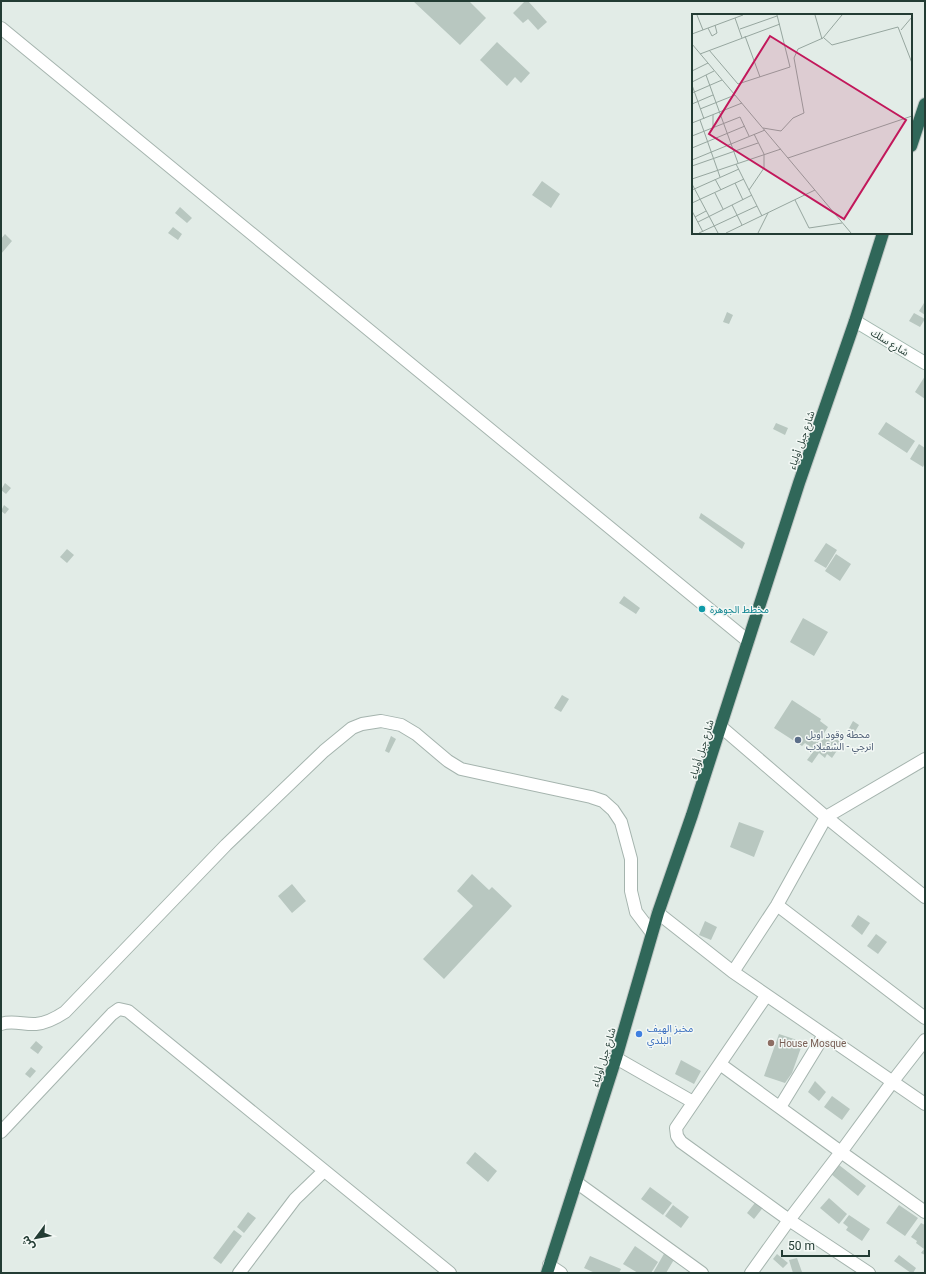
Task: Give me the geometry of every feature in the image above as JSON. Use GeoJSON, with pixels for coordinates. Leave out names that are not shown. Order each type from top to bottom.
{"type":"FeatureCollection","features":[{"type":"Feature","properties":{"kind":"highway"},"geometry":{"type":"LineString","coordinates":[[912,143],[925,104]]}},
{"type":"Feature","properties":{"kind":"highway","name":"شارع جبل أولياء"},"geometry":{"type":"LineString","coordinates":[[548,1269],[616,1058],[658,913],[692,815],[799,483],[883,234]]}},
{"type":"Feature","properties":{"kind":"street"},"geometry":{"type":"LineString","coordinates":[[1,28],[748,641]]}},
{"type":"Feature","properties":{"kind":"street","name":"شارع سلك"},"geometry":{"type":"LineString","coordinates":[[855,320],[925,363]]}},
{"type":"Feature","properties":{"kind":"street"},"geometry":{"type":"LineString","coordinates":[[1,1024],[11,1022],[42,1023],[57,1018],[65,1012],[226,845],[324,751],[352,728],[373,722],[381,721],[401,725],[416,734],[448,761],[461,769],[592,797],[603,801],[613,810],[620,822],[631,859],[631,891],[636,912],[652,933]]}},
{"type":"Feature","properties":{"kind":"street"},"geometry":{"type":"LineString","coordinates":[[720,726],[826,818],[925,897]]}},
{"type":"Feature","properties":{"kind":"street"},"geometry":{"type":"LineString","coordinates":[[733,972],[777,905],[826,818],[925,759]]}},
{"type":"Feature","properties":{"kind":"street"},"geometry":{"type":"LineString","coordinates":[[777,905],[925,1018]]}},
{"type":"Feature","properties":{"kind":"street"},"geometry":{"type":"LineString","coordinates":[[658,913],[766,996],[925,1104]]}},
{"type":"Feature","properties":{"kind":"street"},"geometry":{"type":"LineString","coordinates":[[766,996],[676,1128],[677,1136],[681,1142],[863,1272]]}},
{"type":"Feature","properties":{"kind":"street"},"geometry":{"type":"LineString","coordinates":[[1,1132],[112,1014],[119,1009],[128,1011],[450,1273]]}},
{"type":"Feature","properties":{"kind":"street"},"geometry":{"type":"LineString","coordinates":[[780,1107],[824,1035]]}},
{"type":"Feature","properties":{"kind":"street"},"geometry":{"type":"LineString","coordinates":[[752,1273],[789,1220],[841,1152],[892,1081],[925,1040]]}},
{"type":"Feature","properties":{"kind":"street"},"geometry":{"type":"LineString","coordinates":[[616,1058],[693,1102]]}},
{"type":"Feature","properties":{"kind":"street"},"geometry":{"type":"LineString","coordinates":[[720,1064],[925,1212]]}},
{"type":"Feature","properties":{"kind":"street"},"geometry":{"type":"LineString","coordinates":[[238,1273],[295,1198],[324,1170]]}},
{"type":"Feature","properties":{"kind":"street"},"geometry":{"type":"LineString","coordinates":[[576,1182],[702,1273]]}},
{"type":"Feature","properties":{"kind":"street"},"geometry":{"type":"LineString","coordinates":[[548,1269],[561,1273]]}},
{"type":"Feature","properties":{"kind":"building"},"geometry":{"type":"Polygon","coordinates":[[[413,1],[469,1],[486,18],[460,45],[413,1]]]}},
{"type":"Feature","properties":{"kind":"building"},"geometry":{"type":"Polygon","coordinates":[[[525,1],[528,1],[547,22],[538,30],[528,19],[523,23],[513,13],[525,1]]]}},
{"type":"Feature","properties":{"kind":"building"},"geometry":{"type":"Polygon","coordinates":[[[497,42],[530,73],[521,83],[515,77],[507,86],[480,60],[497,42]]]}},
{"type":"Feature","properties":{"kind":"building"},"geometry":{"type":"Polygon","coordinates":[[[542,181],[560,194],[551,208],[532,195],[542,181]]]}},
{"type":"Feature","properties":{"kind":"building"},"geometry":{"type":"Polygon","coordinates":[[[180,207],[192,218],[187,223],[175,213],[180,207]]]}},
{"type":"Feature","properties":{"kind":"building"},"geometry":{"type":"Polygon","coordinates":[[[173,227],[182,234],[178,240],[168,233],[173,227]]]}},
{"type":"Feature","properties":{"kind":"building"},"geometry":{"type":"Polygon","coordinates":[[[5,234],[12,241],[1,254],[1,239],[5,234]]]}},
{"type":"Feature","properties":{"kind":"building"},"geometry":{"type":"Polygon","coordinates":[[[924,303],[925,304],[925,315],[919,311],[924,303]]]}},
{"type":"Feature","properties":{"kind":"building"},"geometry":{"type":"Polygon","coordinates":[[[727,312],[733,315],[729,324],[723,322],[727,312]]]}},
{"type":"Feature","properties":{"kind":"building"},"geometry":{"type":"Polygon","coordinates":[[[914,313],[925,319],[920,327],[909,321],[914,313]]]}},
{"type":"Feature","properties":{"kind":"building"},"geometry":{"type":"Polygon","coordinates":[[[925,376],[925,399],[915,392],[925,376]]]}},
{"type":"Feature","properties":{"kind":"building"},"geometry":{"type":"Polygon","coordinates":[[[886,422],[915,441],[907,453],[878,434],[886,422]]]}},
{"type":"Feature","properties":{"kind":"building"},"geometry":{"type":"Polygon","coordinates":[[[776,423],[788,428],[785,435],[773,429],[776,423]]]}},
{"type":"Feature","properties":{"kind":"building"},"geometry":{"type":"Polygon","coordinates":[[[919,444],[925,448],[925,463],[923,467],[910,459],[919,444]]]}},
{"type":"Feature","properties":{"kind":"building"},"geometry":{"type":"Polygon","coordinates":[[[5,483],[11,488],[6,494],[1,490],[5,483]]]}},
{"type":"Feature","properties":{"kind":"building"},"geometry":{"type":"Polygon","coordinates":[[[4,505],[9,509],[5,514],[1,511],[4,505]]]}},
{"type":"Feature","properties":{"kind":"building"},"geometry":{"type":"Polygon","coordinates":[[[701,513],[745,543],[742,549],[699,518],[701,513]]]}},
{"type":"Feature","properties":{"kind":"building"},"geometry":{"type":"Polygon","coordinates":[[[826,543],[837,550],[826,568],[814,561],[826,543]]]}},
{"type":"Feature","properties":{"kind":"building"},"geometry":{"type":"Polygon","coordinates":[[[67,549],[74,555],[67,563],[60,557],[67,549]]]}},
{"type":"Feature","properties":{"kind":"building"},"geometry":{"type":"Polygon","coordinates":[[[836,554],[851,564],[840,581],[825,571],[836,554]]]}},
{"type":"Feature","properties":{"kind":"building"},"geometry":{"type":"Polygon","coordinates":[[[624,596],[640,608],[636,614],[619,603],[624,596]]]}},
{"type":"Feature","properties":{"kind":"building"},"geometry":{"type":"Polygon","coordinates":[[[803,618],[828,632],[814,656],[790,642],[803,618]]]}},
{"type":"Feature","properties":{"kind":"building"},"geometry":{"type":"Polygon","coordinates":[[[562,695],[569,699],[561,712],[554,708],[562,695]]]}},
{"type":"Feature","properties":{"kind":"building"},"geometry":{"type":"Polygon","coordinates":[[[792,700],[821,719],[820,721],[828,727],[814,749],[805,743],[802,746],[774,728],[792,700]]]}},
{"type":"Feature","properties":{"kind":"building"},"geometry":{"type":"Polygon","coordinates":[[[853,721],[859,725],[853,735],[847,732],[853,721]]]}},
{"type":"Feature","properties":{"kind":"building"},"geometry":{"type":"Polygon","coordinates":[[[828,732],[842,743],[832,758],[827,754],[825,758],[819,753],[812,763],[807,760],[828,732]]]}},
{"type":"Feature","properties":{"kind":"building"},"geometry":{"type":"Polygon","coordinates":[[[391,736],[396,739],[389,753],[385,751],[391,736]]]}},
{"type":"Feature","properties":{"kind":"building"},"geometry":{"type":"Polygon","coordinates":[[[739,822],[764,831],[754,857],[730,847],[739,822]]]}},
{"type":"Feature","properties":{"kind":"building"},"geometry":{"type":"Polygon","coordinates":[[[472,874],[489,890],[492,887],[512,906],[444,979],[423,959],[473,906],[457,891],[472,874]]]}},
{"type":"Feature","properties":{"kind":"building"},"geometry":{"type":"Polygon","coordinates":[[[292,884],[306,901],[292,913],[278,896],[292,884]]]}},
{"type":"Feature","properties":{"kind":"building"},"geometry":{"type":"Polygon","coordinates":[[[858,915],[870,923],[862,935],[851,926],[858,915]]]}},
{"type":"Feature","properties":{"kind":"building"},"geometry":{"type":"Polygon","coordinates":[[[705,921],[717,927],[711,940],[699,935],[705,921]]]}},
{"type":"Feature","properties":{"kind":"building"},"geometry":{"type":"Polygon","coordinates":[[[876,934],[887,942],[878,954],[867,946],[876,934]]]}},
{"type":"Feature","properties":{"kind":"building"},"geometry":{"type":"Polygon","coordinates":[[[779,1034],[803,1042],[792,1073],[785,1083],[764,1076],[779,1034]]]}},
{"type":"Feature","properties":{"kind":"building"},"geometry":{"type":"Polygon","coordinates":[[[36,1041],[43,1047],[38,1054],[30,1048],[36,1041]]]}},
{"type":"Feature","properties":{"kind":"building"},"geometry":{"type":"Polygon","coordinates":[[[681,1060],[701,1071],[694,1084],[675,1074],[681,1060]]]}},
{"type":"Feature","properties":{"kind":"building"},"geometry":{"type":"Polygon","coordinates":[[[31,1067],[36,1071],[30,1078],[25,1074],[31,1067]]]}},
{"type":"Feature","properties":{"kind":"building"},"geometry":{"type":"Polygon","coordinates":[[[815,1081],[826,1092],[819,1101],[808,1092],[815,1081]]]}},
{"type":"Feature","properties":{"kind":"building"},"geometry":{"type":"Polygon","coordinates":[[[832,1096],[850,1109],[842,1120],[824,1107],[832,1096]]]}},
{"type":"Feature","properties":{"kind":"building"},"geometry":{"type":"Polygon","coordinates":[[[475,1152],[497,1171],[488,1182],[466,1163],[475,1152]]]}},
{"type":"Feature","properties":{"kind":"building"},"geometry":{"type":"Polygon","coordinates":[[[839,1165],[866,1186],[858,1196],[831,1174],[839,1165]]]}},
{"type":"Feature","properties":{"kind":"building"},"geometry":{"type":"Polygon","coordinates":[[[650,1187],[672,1203],[663,1215],[641,1199],[650,1187]]]}},
{"type":"Feature","properties":{"kind":"building"},"geometry":{"type":"Polygon","coordinates":[[[829,1198],[847,1214],[839,1224],[820,1208],[829,1198]]]}},
{"type":"Feature","properties":{"kind":"building"},"geometry":{"type":"Polygon","coordinates":[[[758,1199],[765,1205],[754,1219],[747,1213],[758,1199]]]}},
{"type":"Feature","properties":{"kind":"building"},"geometry":{"type":"Polygon","coordinates":[[[673,1205],[689,1217],[681,1228],[665,1216],[673,1205]]]}},
{"type":"Feature","properties":{"kind":"building"},"geometry":{"type":"Polygon","coordinates":[[[899,1205],[918,1218],[905,1236],[886,1223],[899,1205]]]}},
{"type":"Feature","properties":{"kind":"building"},"geometry":{"type":"Polygon","coordinates":[[[248,1212],[256,1218],[244,1233],[237,1227],[248,1212]]]}},
{"type":"Feature","properties":{"kind":"building"},"geometry":{"type":"Polygon","coordinates":[[[849,1215],[870,1229],[862,1241],[846,1230],[848,1227],[843,1223],[849,1215]]]}},
{"type":"Feature","properties":{"kind":"building"},"geometry":{"type":"Polygon","coordinates":[[[921,1223],[925,1225],[925,1255],[921,1253],[924,1249],[911,1237],[921,1223]]]}},
{"type":"Feature","properties":{"kind":"building"},"geometry":{"type":"Polygon","coordinates":[[[234,1230],[242,1236],[221,1264],[213,1258],[234,1230]]]}},
{"type":"Feature","properties":{"kind":"building"},"geometry":{"type":"Polygon","coordinates":[[[635,1246],[658,1262],[651,1273],[638,1273],[623,1264],[635,1246]]]}},
{"type":"Feature","properties":{"kind":"building"},"geometry":{"type":"Polygon","coordinates":[[[665,1252],[675,1258],[666,1273],[653,1273],[665,1252]]]}},
{"type":"Feature","properties":{"kind":"building"},"geometry":{"type":"Polygon","coordinates":[[[777,1254],[788,1263],[783,1268],[773,1259],[777,1254]]]}},
{"type":"Feature","properties":{"kind":"building"},"geometry":{"type":"Polygon","coordinates":[[[899,1255],[916,1268],[913,1273],[894,1261],[899,1255]]]}},
{"type":"Feature","properties":{"kind":"building"},"geometry":{"type":"Polygon","coordinates":[[[590,1256],[621,1269],[619,1273],[595,1273],[584,1268],[590,1256]]]}},
{"type":"Feature","properties":{"kind":"building"},"geometry":{"type":"Polygon","coordinates":[[[797,1258],[802,1272],[793,1273],[789,1260],[797,1258]]]}},
{"type":"Feature","properties":{"kind":"place","name":"مخطط الجوهرة"},"geometry":{"type":"Point","coordinates":[702,609]}},
{"type":"Feature","properties":{"kind":"place","name":"محطة وقود اويل انرجي - الشقيلاب"},"geometry":{"type":"Point","coordinates":[798,740]}},
{"type":"Feature","properties":{"kind":"place","name":"مخبز الهيف البلدي"},"geometry":{"type":"Point","coordinates":[639,1034]}},
{"type":"Feature","properties":{"kind":"place","name":"House Mosque"},"geometry":{"type":"Point","coordinates":[771,1043]}}]}
